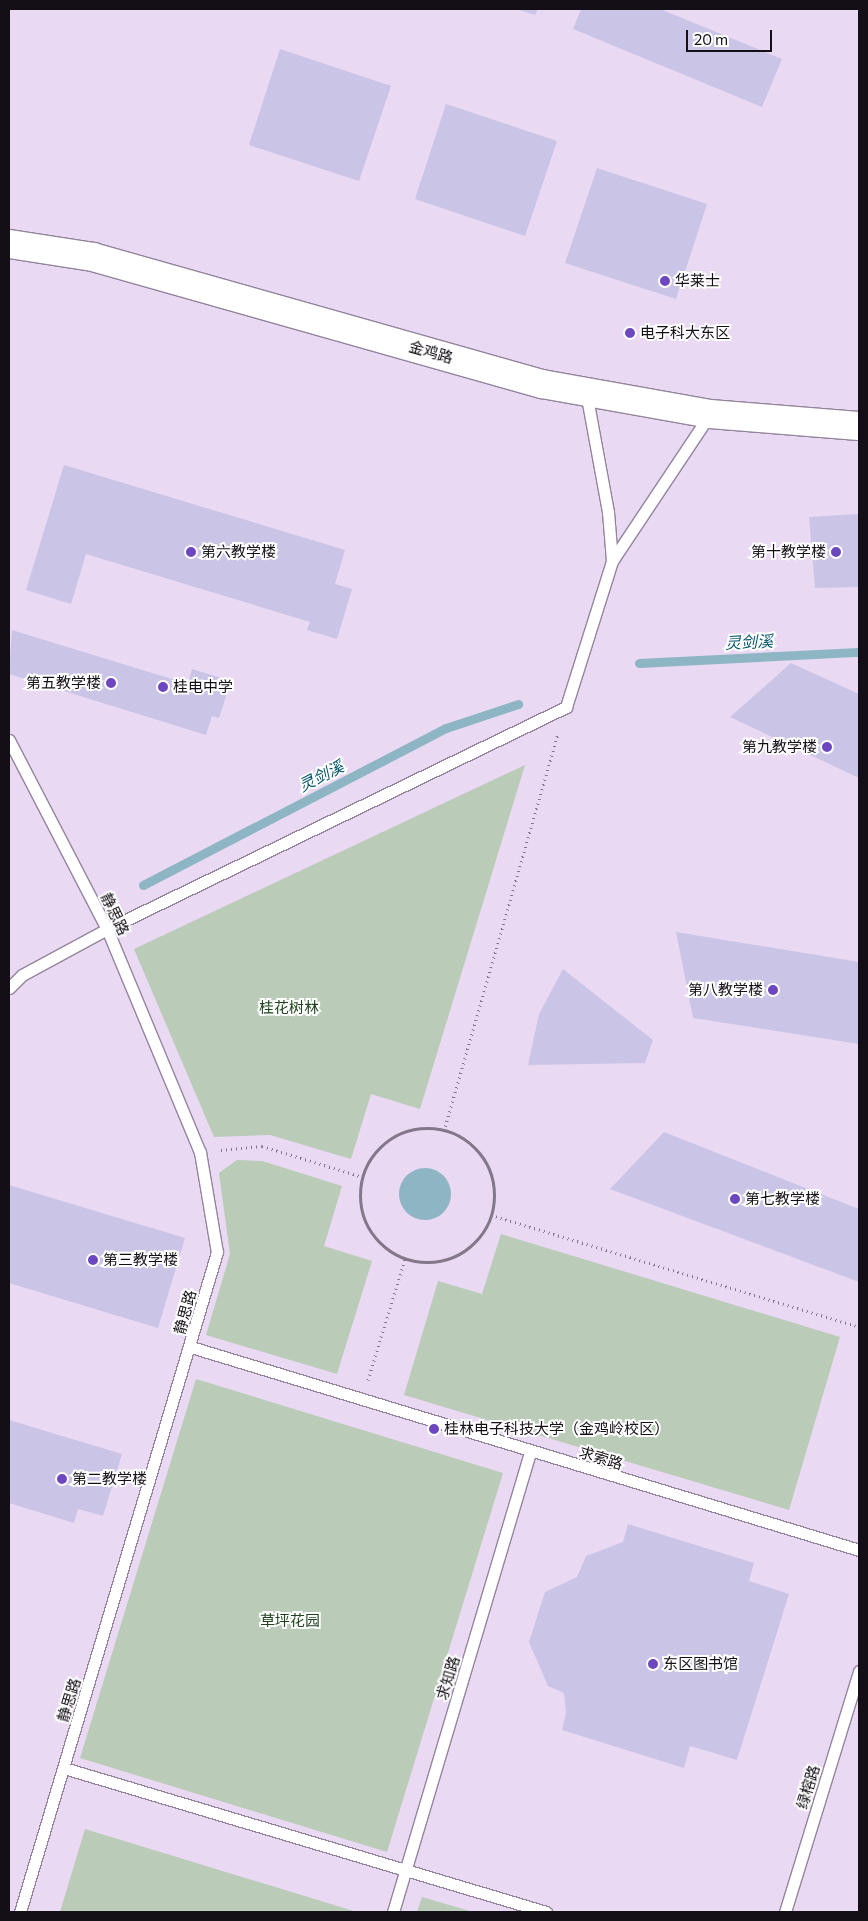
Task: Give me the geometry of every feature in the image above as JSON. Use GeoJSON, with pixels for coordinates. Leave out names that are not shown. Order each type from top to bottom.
{"type":"FeatureCollection","features":[{"type":"Feature","properties":{"kind":"main road","name":"金鸡路"},"geometry":{"type":"LineString","coordinates":[[9,244],[93,257],[542,384],[710,414],[859,426]]}},
{"type":"Feature","properties":{"kind":"lane"},"geometry":{"type":"LineString","coordinates":[[586,392],[608,512],[612,560]]}},
{"type":"Feature","properties":{"kind":"lane"},"geometry":{"type":"LineString","coordinates":[[9,988],[22,975],[107,929],[566,707],[612,560],[710,414]]}},
{"type":"Feature","properties":{"kind":"lane","name":"静思路"},"geometry":{"type":"LineString","coordinates":[[9,740],[107,929],[200,1152],[217,1252],[191,1347],[20,1912]]}},
{"type":"Feature","properties":{"kind":"lane","name":"求索路"},"geometry":{"type":"LineString","coordinates":[[191,1347],[530,1453],[859,1550]]}},
{"type":"Feature","properties":{"kind":"lane","name":"求知路"},"geometry":{"type":"LineString","coordinates":[[393,1912],[530,1453]]}},
{"type":"Feature","properties":{"kind":"lane","name":"绿榕路"},"geometry":{"type":"LineString","coordinates":[[785,1912],[859,1671]]}},
{"type":"Feature","properties":{"kind":"lane"},"geometry":{"type":"LineString","coordinates":[[64,1768],[546,1912]]}},
{"type":"Feature","properties":{"kind":"path"},"geometry":{"type":"LineString","coordinates":[[444,1131],[566,707]]}},
{"type":"Feature","properties":{"kind":"path"},"geometry":{"type":"LineString","coordinates":[[421,1129],[444,1131],[464,1140],[474,1149],[490,1173],[494,1194],[491,1215],[482,1234],[467,1250],[448,1259],[426,1262],[405,1259],[385,1248],[370,1231],[361,1210],[360,1187],[366,1165],[380,1147],[399,1134],[421,1129]]}},
{"type":"Feature","properties":{"kind":"path"},"geometry":{"type":"LineString","coordinates":[[200,1152],[262,1146],[363,1177]]}},
{"type":"Feature","properties":{"kind":"path"},"geometry":{"type":"LineString","coordinates":[[491,1215],[859,1326]]}},
{"type":"Feature","properties":{"kind":"path"},"geometry":{"type":"LineString","coordinates":[[362,1400],[405,1259]]}},
{"type":"Feature","properties":{"kind":"green space","name":"桂花树林"},"geometry":{"type":"Polygon","coordinates":[[[525,765],[420,1109],[371,1094],[351,1159],[270,1135],[214,1137],[134,949],[525,765]]]}},
{"type":"Feature","properties":{"kind":"green space"},"geometry":{"type":"Polygon","coordinates":[[[237,1160],[262,1161],[342,1186],[324,1246],[372,1261],[337,1374],[206,1335],[230,1254],[219,1173],[237,1160]]]}},
{"type":"Feature","properties":{"kind":"green space"},"geometry":{"type":"Polygon","coordinates":[[[501,1234],[840,1337],[789,1510],[404,1395],[438,1281],[482,1294],[501,1234]]]}},
{"type":"Feature","properties":{"kind":"green space","name":"草坪花园"},"geometry":{"type":"Polygon","coordinates":[[[196,1379],[503,1473],[387,1852],[80,1758],[196,1379]]]}},
{"type":"Feature","properties":{"kind":"green space"},"geometry":{"type":"Polygon","coordinates":[[[85,1829],[357,1912],[60,1912],[85,1829]]]}},
{"type":"Feature","properties":{"kind":"green space"},"geometry":{"type":"Polygon","coordinates":[[[422,1897],[473,1912],[417,1912],[422,1897]]]}},
{"type":"Feature","properties":{"kind":"water"},"geometry":{"type":"Polygon","coordinates":[[[425,1168],[439,1172],[447,1180],[451,1194],[447,1208],[439,1216],[425,1220],[411,1216],[403,1208],[399,1194],[403,1180],[411,1172],[425,1168]]]}},
{"type":"Feature","properties":{"kind":"building"},"geometry":{"type":"Polygon","coordinates":[[[516,9],[538,9],[535,15],[516,9]]]}},
{"type":"Feature","properties":{"kind":"building"},"geometry":{"type":"Polygon","coordinates":[[[581,9],[660,9],[782,59],[762,107],[573,29],[581,9]]]}},
{"type":"Feature","properties":{"kind":"building"},"geometry":{"type":"Polygon","coordinates":[[[280,49],[391,86],[359,181],[249,145],[280,49]]]}},
{"type":"Feature","properties":{"kind":"building"},"geometry":{"type":"Polygon","coordinates":[[[446,104],[557,141],[525,236],[415,199],[446,104]]]}},
{"type":"Feature","properties":{"kind":"building"},"geometry":{"type":"Polygon","coordinates":[[[597,168],[707,204],[676,299],[565,263],[597,168]]]}},
{"type":"Feature","properties":{"kind":"building","name":"第六教学楼"},"geometry":{"type":"Polygon","coordinates":[[[64,465],[345,550],[335,584],[352,589],[337,639],[307,630],[310,622],[86,554],[71,604],[26,590],[64,465]]]}},
{"type":"Feature","properties":{"kind":"building","name":"第十教学楼"},"geometry":{"type":"Polygon","coordinates":[[[859,514],[859,587],[815,588],[809,517],[859,514]]]}},
{"type":"Feature","properties":{"kind":"building","name":"第五教学楼"},"geometry":{"type":"Polygon","coordinates":[[[12,630],[188,684],[192,669],[231,681],[219,718],[212,716],[206,735],[9,674],[12,630]]]}},
{"type":"Feature","properties":{"kind":"building","name":"第九教学楼"},"geometry":{"type":"Polygon","coordinates":[[[791,663],[859,694],[859,778],[730,717],[791,663]]]}},
{"type":"Feature","properties":{"kind":"building","name":"第八教学楼"},"geometry":{"type":"Polygon","coordinates":[[[676,932],[859,962],[859,1044],[693,1018],[676,932]]]}},
{"type":"Feature","properties":{"kind":"building"},"geometry":{"type":"Polygon","coordinates":[[[563,969],[653,1040],[645,1063],[528,1065],[539,1014],[563,969]]]}},
{"type":"Feature","properties":{"kind":"building","name":"第七教学楼"},"geometry":{"type":"Polygon","coordinates":[[[664,1132],[859,1209],[859,1282],[610,1189],[664,1132]]]}},
{"type":"Feature","properties":{"kind":"building","name":"第三教学楼"},"geometry":{"type":"Polygon","coordinates":[[[9,1185],[185,1238],[158,1328],[9,1283],[9,1185]]]}},
{"type":"Feature","properties":{"kind":"building","name":"第二教学楼"},"geometry":{"type":"Polygon","coordinates":[[[9,1420],[122,1454],[103,1516],[78,1509],[74,1523],[9,1503],[9,1420]]]}},
{"type":"Feature","properties":{"kind":"building","name":"东区图书馆"},"geometry":{"type":"Polygon","coordinates":[[[628,1524],[754,1563],[749,1581],[789,1594],[737,1760],[690,1746],[684,1768],[562,1730],[566,1713],[564,1693],[548,1686],[529,1642],[545,1592],[577,1577],[586,1556],[623,1542],[628,1524]]]}},
{"type":"Feature","properties":{"kind":"waterway","name":"灵剑溪"},"geometry":{"type":"LineString","coordinates":[[639,663],[859,652]]}},
{"type":"Feature","properties":{"kind":"waterway","name":"灵剑溪"},"geometry":{"type":"LineString","coordinates":[[143,885],[446,728],[518,704]]}},
{"type":"Feature","properties":{"kind":"place","name":"华莱士"},"geometry":{"type":"Point","coordinates":[665,281]}},
{"type":"Feature","properties":{"kind":"place","name":"电子科大东区"},"geometry":{"type":"Point","coordinates":[630,333]}},
{"type":"Feature","properties":{"kind":"place","name":"第六教学楼"},"geometry":{"type":"Point","coordinates":[191,552]}},
{"type":"Feature","properties":{"kind":"place","name":"第十教学楼"},"geometry":{"type":"Point","coordinates":[836,552]}},
{"type":"Feature","properties":{"kind":"place","name":"第五教学楼"},"geometry":{"type":"Point","coordinates":[111,683]}},
{"type":"Feature","properties":{"kind":"place","name":"桂电中学"},"geometry":{"type":"Point","coordinates":[163,687]}},
{"type":"Feature","properties":{"kind":"place","name":"第九教学楼"},"geometry":{"type":"Point","coordinates":[827,747]}},
{"type":"Feature","properties":{"kind":"place","name":"第八教学楼"},"geometry":{"type":"Point","coordinates":[773,990]}},
{"type":"Feature","properties":{"kind":"place","name":"第七教学楼"},"geometry":{"type":"Point","coordinates":[735,1199]}},
{"type":"Feature","properties":{"kind":"place","name":"第三教学楼"},"geometry":{"type":"Point","coordinates":[93,1260]}},
{"type":"Feature","properties":{"kind":"place","name":"桂林电子科技大学（金鸡岭校区）"},"geometry":{"type":"Point","coordinates":[434,1429]}},
{"type":"Feature","properties":{"kind":"place","name":"第二教学楼"},"geometry":{"type":"Point","coordinates":[62,1479]}},
{"type":"Feature","properties":{"kind":"place","name":"东区图书馆"},"geometry":{"type":"Point","coordinates":[653,1664]}}]}
